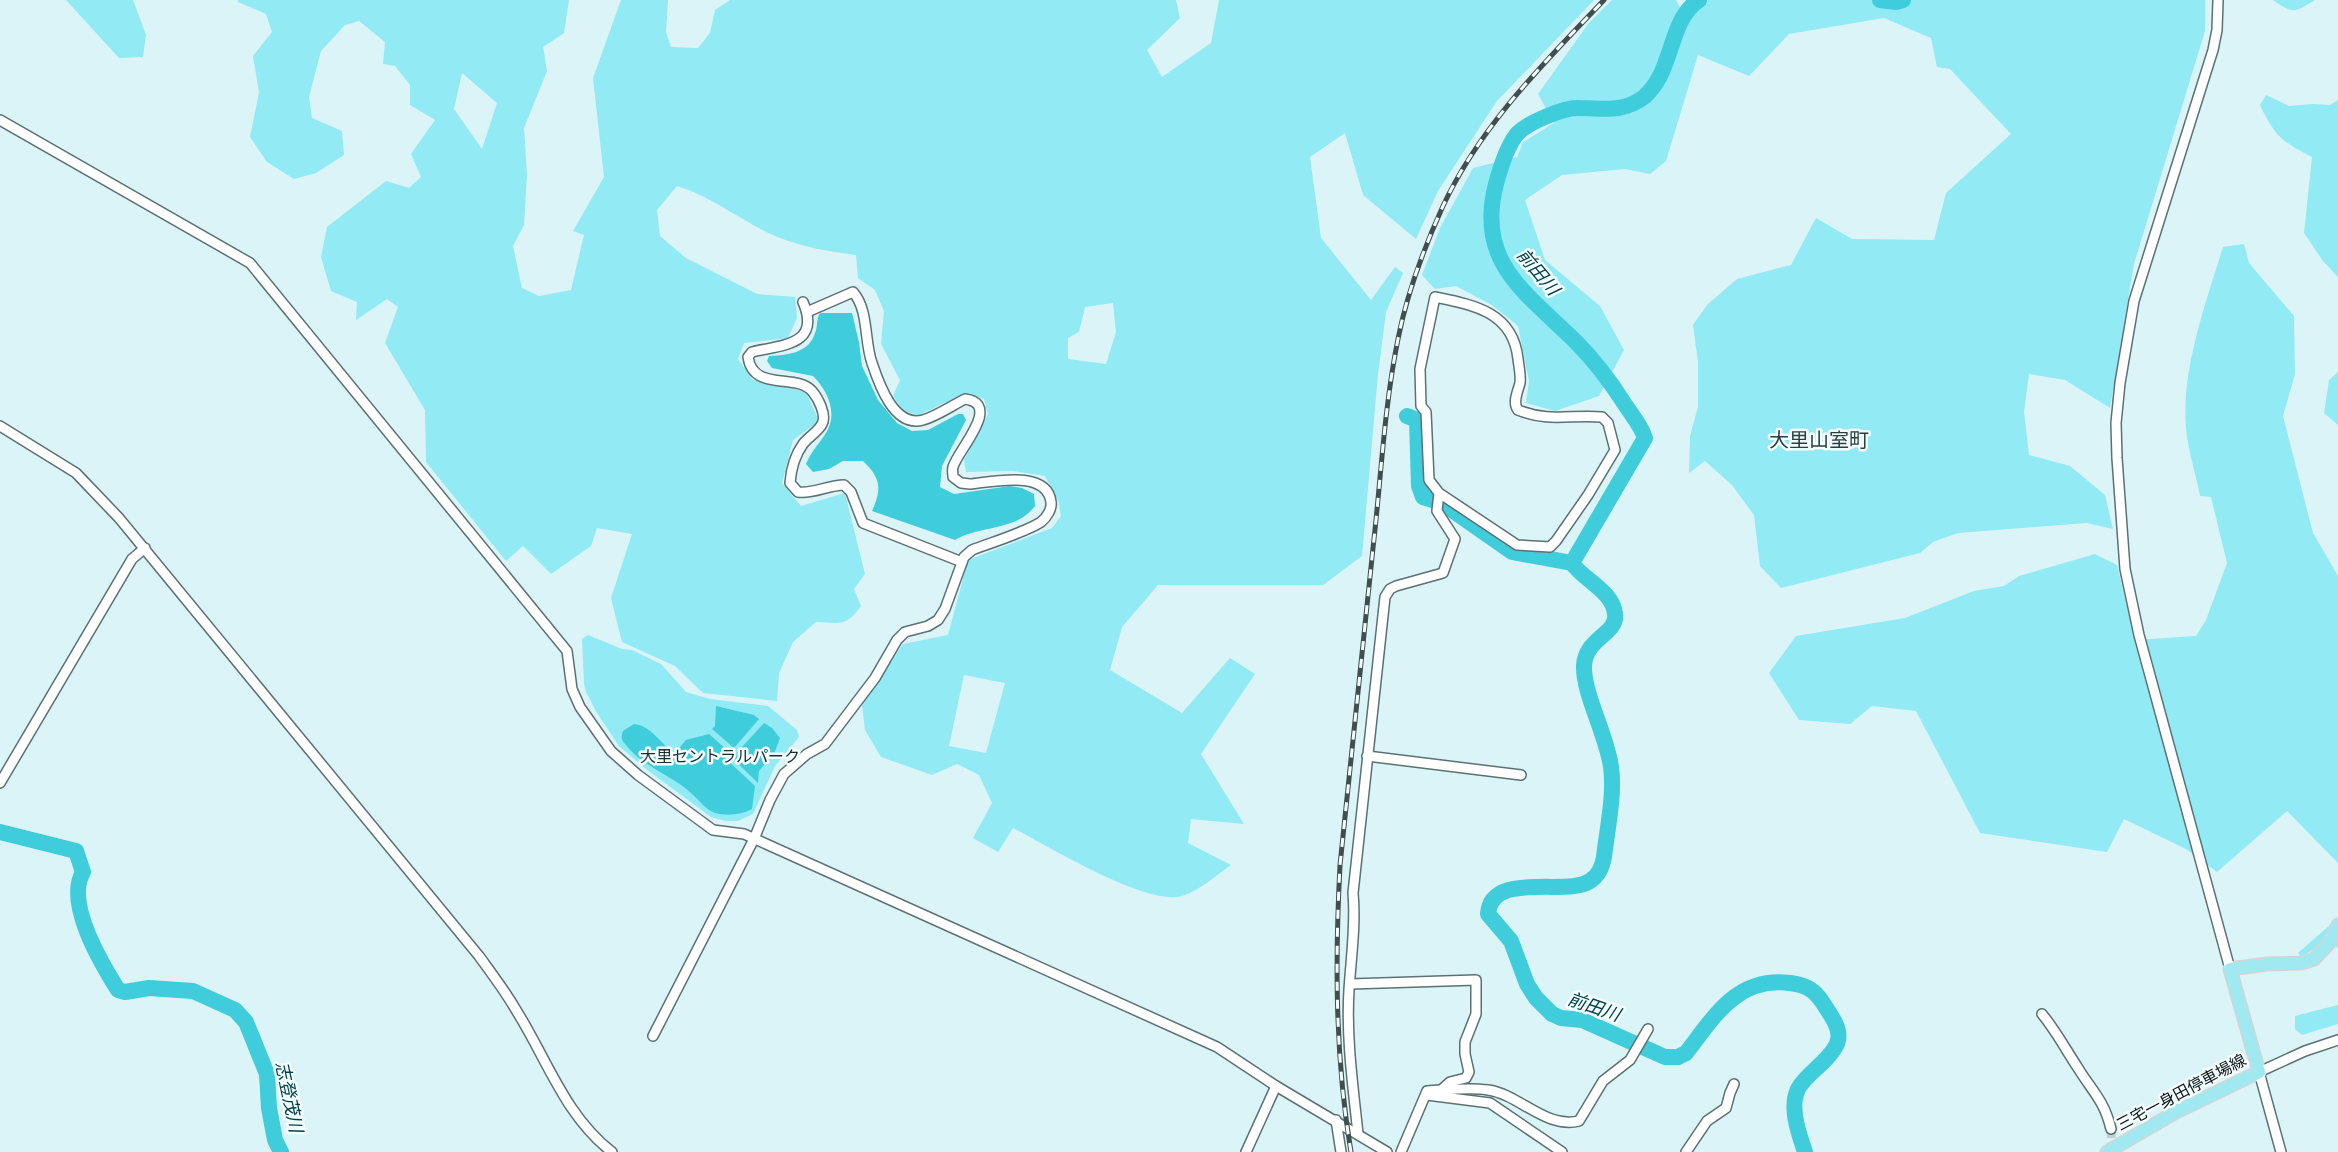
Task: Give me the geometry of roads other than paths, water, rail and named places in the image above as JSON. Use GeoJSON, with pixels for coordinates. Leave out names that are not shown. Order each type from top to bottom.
{"type":"FeatureCollection","features":[{"type":"Feature","properties":{"kind":"main road"},"geometry":{"type":"LineString","coordinates":[[2230,969],[2267,964],[2301,963],[2314,959],[2329,943],[2338,925]]}},
{"type":"Feature","properties":{"kind":"main road","name":"三宅一身田停車場線"},"geometry":{"type":"LineString","coordinates":[[2107,1152],[2176,1112],[2259,1072],[2230,969]]}},
{"type":"Feature","properties":{"kind":"street"},"geometry":{"type":"LineString","coordinates":[[2218,0],[2217,30],[2212,50],[2134,301],[2120,383],[2116,423],[2116,458],[2125,569],[2139,635],[2230,969]]}},
{"type":"Feature","properties":{"kind":"street"},"geometry":{"type":"LineString","coordinates":[[0,120],[250,263],[567,651],[572,689],[576,698],[610,751],[638,775],[713,830],[744,834],[1216,1047],[1276,1086],[1387,1152]]}},
{"type":"Feature","properties":{"kind":"street"},"geometry":{"type":"LineString","coordinates":[[653,1036],[754,839],[770,800],[784,774],[807,754],[825,744],[875,678],[897,640],[906,632],[928,626],[938,620],[945,609],[964,556],[972,550],[1040,522],[1052,508],[1047,490],[1027,480],[961,483],[953,477],[952,468],[980,415],[978,406],[972,400],[965,399],[922,420],[902,417],[892,409],[872,362],[858,298],[853,292],[807,312]]}},
{"type":"Feature","properties":{"kind":"street"},"geometry":{"type":"LineString","coordinates":[[1358,1134],[1351,1073],[1350,984],[1355,913],[1353,893],[1385,597],[1390,589],[1396,586],[1443,573],[1455,538],[1437,512],[1438,499],[1429,480],[1426,412],[1421,406],[1420,369],[1435,297],[1488,311],[1505,325],[1518,354],[1520,379],[1515,406],[1518,410],[1533,416],[1554,418],[1602,417],[1608,423],[1615,450],[1588,495],[1550,547],[1517,545],[1438,499]]}},
{"type":"Feature","properties":{"kind":"street"},"geometry":{"type":"LineString","coordinates":[[803,302],[808,324],[804,334],[796,342],[752,352],[748,357],[749,364],[754,371],[766,378],[799,384],[811,389],[824,414],[823,424],[801,446],[791,471],[790,483],[798,492],[809,493],[833,485],[844,485],[851,492],[863,524],[962,562]]}},
{"type":"Feature","properties":{"kind":"street"},"geometry":{"type":"LineString","coordinates":[[0,426],[76,473],[145,548],[479,956],[517,1010],[572,1110],[591,1133],[612,1152]]}},
{"type":"Feature","properties":{"kind":"street"},"geometry":{"type":"LineString","coordinates":[[0,783],[132,559],[145,548]]}},
{"type":"Feature","properties":{"kind":"street"},"geometry":{"type":"LineString","coordinates":[[1367,756],[1521,775]]}},
{"type":"Feature","properties":{"kind":"street"},"geometry":{"type":"LineString","coordinates":[[1350,984],[1476,980],[1476,1014],[1465,1042],[1468,1072],[1466,1078],[1450,1082],[1440,1091]]}},
{"type":"Feature","properties":{"kind":"street"},"geometry":{"type":"LineString","coordinates":[[2042,1014],[2079,1071],[2095,1090],[2107,1112],[2111,1129]]}},
{"type":"Feature","properties":{"kind":"street"},"geometry":{"type":"LineString","coordinates":[[1401,1152],[1427,1091],[1489,1090],[1536,1113],[1575,1122],[1582,1118],[1603,1081],[1630,1060],[1645,1032]]}},
{"type":"Feature","properties":{"kind":"street"},"geometry":{"type":"LineString","coordinates":[[2281,1152],[2259,1072],[2305,1051],[2338,1040]]}},
{"type":"Feature","properties":{"kind":"street"},"geometry":{"type":"LineString","coordinates":[[1686,1152],[1707,1120],[1726,1108],[1734,1084]]}},
{"type":"Feature","properties":{"kind":"street"},"geometry":{"type":"LineString","coordinates":[[1246,1152],[1276,1086]]}},
{"type":"Feature","properties":{"kind":"street"},"geometry":{"type":"LineString","coordinates":[[1425,1094],[1490,1103],[1562,1152]]}},
{"type":"Feature","properties":{"kind":"street"},"geometry":{"type":"LineString","coordinates":[[1336,1120],[1341,1152]]}},
{"type":"Feature","properties":{"kind":"waterway","name":"前田川"},"geometry":{"type":"LineString","coordinates":[[1699,0],[1682,20],[1661,74],[1644,97],[1621,108],[1572,108],[1546,116],[1529,125],[1517,134],[1510,145],[1496,184],[1491,211],[1493,235],[1499,256],[1524,291],[1596,364],[1636,420],[1645,438],[1572,563],[1609,599],[1615,614],[1612,627],[1590,649],[1584,666],[1587,689],[1611,767],[1610,812],[1602,864],[1593,879],[1579,885],[1516,888],[1502,893],[1492,901],[1488,914],[1511,941],[1527,984],[1536,998],[1552,1014],[1561,1018],[1582,1020],[1665,1057],[1678,1057],[1686,1053],[1717,1013],[1741,993],[1755,986],[1790,983],[1813,991],[1831,1016],[1838,1035],[1834,1049],[1803,1082],[1795,1096],[1796,1121],[1805,1152]]}},
{"type":"Feature","properties":{"kind":"waterway","name":"前田川"},"geometry":{"type":"LineString","coordinates":[[1880,0],[1896,2],[1903,0]]}},
{"type":"Feature","properties":{"kind":"waterway","name":"前田川"},"geometry":{"type":"LineString","coordinates":[[1407,416],[1417,420],[1419,486],[1423,497],[1442,503],[1512,552],[1572,563]]}},
{"type":"Feature","properties":{"kind":"waterway","name":"志登茂川"},"geometry":{"type":"LineString","coordinates":[[0,832],[76,851],[83,872],[78,900],[87,933],[118,990],[125,992],[149,988],[193,991],[235,1010],[246,1022],[267,1074],[269,1108],[275,1140],[281,1152]]}},
{"type":"Feature","properties":{"kind":"tunnel"},"geometry":{"type":"LineString","coordinates":[[2111,1129],[2112,1152]]}},
{"type":"Feature","properties":{"kind":"railway"},"geometry":{"type":"LineString","coordinates":[[1351,1152],[1339,1045],[1337,937],[1340,865],[1386,417],[1402,322],[1417,271],[1436,222],[1458,177],[1475,149],[1494,122],[1536,72],[1604,0]]}},
{"type":"Feature","properties":{"kind":"district","name":"大里山室町"},"geometry":{"type":"Point","coordinates":[1819,440]}},
{"type":"Feature","properties":{"kind":"park label","name":"大里セントラルパーク"},"geometry":{"type":"Point","coordinates":[720,756]}}]}
